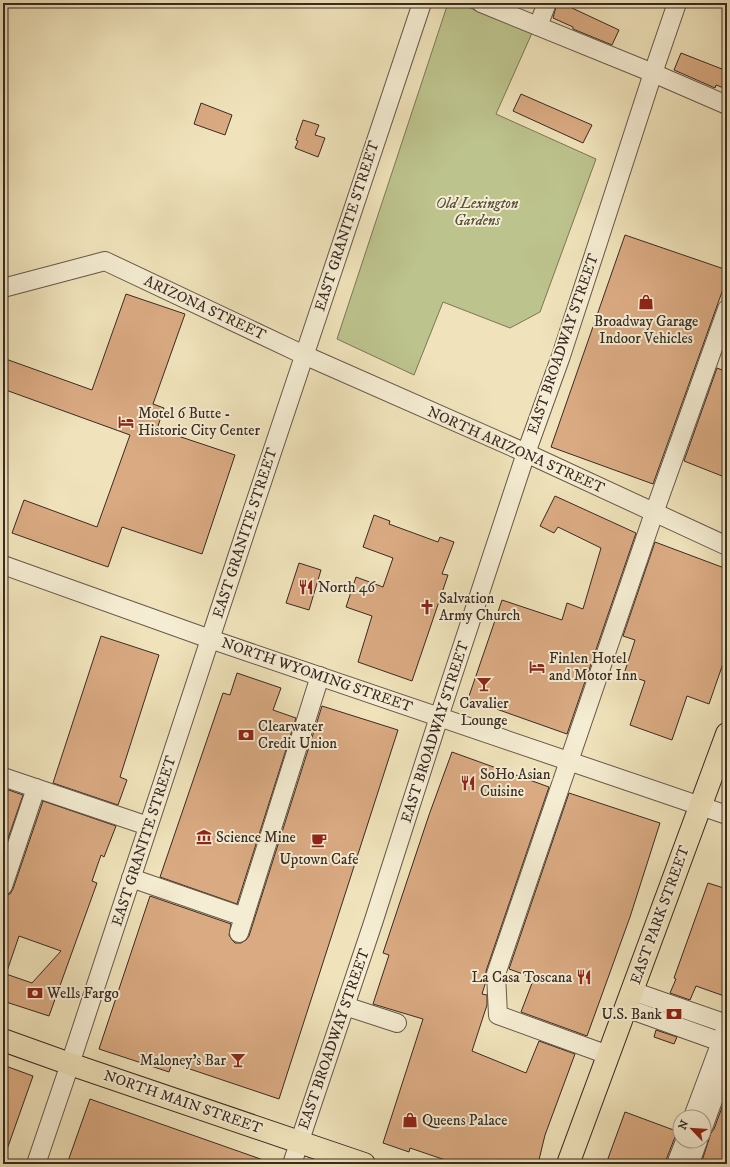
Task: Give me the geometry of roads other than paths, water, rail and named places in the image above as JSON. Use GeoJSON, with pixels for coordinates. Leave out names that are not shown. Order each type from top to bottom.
{"type":"FeatureCollection","features":[{"type":"Feature","properties":{"kind":"main road","name":"EAST PARK STREET"},"geometry":{"type":"LineString","coordinates":[[568,1164],[727,734]]}},
{"type":"Feature","properties":{"kind":"main road","name":"NORTH MAIN STREET"},"geometry":{"type":"LineString","coordinates":[[3,1040],[364,1164]]}},
{"type":"Feature","properties":{"kind":"street","name":"EAST GRANITE STREET"},"geometry":{"type":"LineString","coordinates":[[36,1164],[422,3]]}},
{"type":"Feature","properties":{"kind":"street"},"geometry":{"type":"LineString","coordinates":[[482,3],[653,73],[727,106]]}},
{"type":"Feature","properties":{"kind":"street"},"geometry":{"type":"LineString","coordinates":[[538,26],[547,3]]}},
{"type":"Feature","properties":{"kind":"street","name":"EAST BROADWAY STREET"},"geometry":{"type":"LineString","coordinates":[[292,1164],[526,453],[561,356],[677,3]]}},
{"type":"Feature","properties":{"kind":"street","name":"ARIZONA STREET"},"geometry":{"type":"LineString","coordinates":[[3,288],[105,261],[304,355]]}},
{"type":"Feature","properties":{"kind":"street"},"geometry":{"type":"LineString","coordinates":[[608,1054],[498,1015],[496,974],[654,513],[727,309]]}},
{"type":"Feature","properties":{"kind":"street","name":"NORTH ARIZONA STREET"},"geometry":{"type":"LineString","coordinates":[[304,355],[526,453],[727,546]]}},
{"type":"Feature","properties":{"kind":"street","name":"NORTH WYOMING STREET"},"geometry":{"type":"LineString","coordinates":[[4,570],[727,815]]}},
{"type":"Feature","properties":{"kind":"street"},"geometry":{"type":"LineString","coordinates":[[131,878],[241,925],[320,676]]}},
{"type":"Feature","properties":{"kind":"street"},"geometry":{"type":"LineString","coordinates":[[3,777],[148,826]]}},
{"type":"Feature","properties":{"kind":"street"},"geometry":{"type":"LineString","coordinates":[[3,886],[36,788]]}},
{"type":"Feature","properties":{"kind":"street"},"geometry":{"type":"LineString","coordinates":[[630,995],[727,1014]]}},
{"type":"Feature","properties":{"kind":"street"},"geometry":{"type":"LineString","coordinates":[[630,995],[725,1031],[696,1109]]}},
{"type":"Feature","properties":{"kind":"street"},"geometry":{"type":"LineString","coordinates":[[345,1006],[397,1023]]}},
{"type":"Feature","properties":{"kind":"street"},"geometry":{"type":"LineString","coordinates":[[710,1109],[727,1062]]}},
{"type":"Feature","properties":{"kind":"street"},"geometry":{"type":"LineString","coordinates":[[684,1162],[685,1149]]}},
{"type":"Feature","properties":{"kind":"street"},"geometry":{"type":"LineString","coordinates":[[684,1162],[693,1149]]}},
{"type":"Feature","properties":{"kind":"place","name":"Broadway Garage Indoor Vehicles"},"geometry":{"type":"Point","coordinates":[646,302]}},
{"type":"Feature","properties":{"kind":"place","name":"Motel 6 Butte - Historic City Center"},"geometry":{"type":"Point","coordinates":[126,422]}},
{"type":"Feature","properties":{"kind":"place","name":"North 46"},"geometry":{"type":"Point","coordinates":[306,587]}},
{"type":"Feature","properties":{"kind":"place","name":"Salvation Army Church"},"geometry":{"type":"Point","coordinates":[427,607]}},
{"type":"Feature","properties":{"kind":"place","name":"Finlen Hotel and Motor Inn"},"geometry":{"type":"Point","coordinates":[537,667]}},
{"type":"Feature","properties":{"kind":"place","name":"Cavalier Lounge"},"geometry":{"type":"Point","coordinates":[484,684]}},
{"type":"Feature","properties":{"kind":"place","name":"Clearwater Credit Union"},"geometry":{"type":"Point","coordinates":[246,735]}},
{"type":"Feature","properties":{"kind":"place","name":"SoHo Asian Cuisine"},"geometry":{"type":"Point","coordinates":[468,783]}},
{"type":"Feature","properties":{"kind":"place","name":"Science Mine"},"geometry":{"type":"Point","coordinates":[204,837]}},
{"type":"Feature","properties":{"kind":"place","name":"Uptown Cafe"},"geometry":{"type":"Point","coordinates":[319,840]}},
{"type":"Feature","properties":{"kind":"place","name":"La Casa Toscana"},"geometry":{"type":"Point","coordinates":[584,977]}},
{"type":"Feature","properties":{"kind":"place","name":"Wells Fargo"},"geometry":{"type":"Point","coordinates":[35,993]}},
{"type":"Feature","properties":{"kind":"place","name":"U.S. Bank"},"geometry":{"type":"Point","coordinates":[674,1014]}},
{"type":"Feature","properties":{"kind":"place","name":"Maloney's Bar"},"geometry":{"type":"Point","coordinates":[238,1060]}},
{"type":"Feature","properties":{"kind":"place","name":"Queens Palace"},"geometry":{"type":"Point","coordinates":[410,1120]}},
{"type":"Feature","properties":{"kind":"park label","name":"Old Lexington Gardens"},"geometry":{"type":"Point","coordinates":[477,212]}}]}
